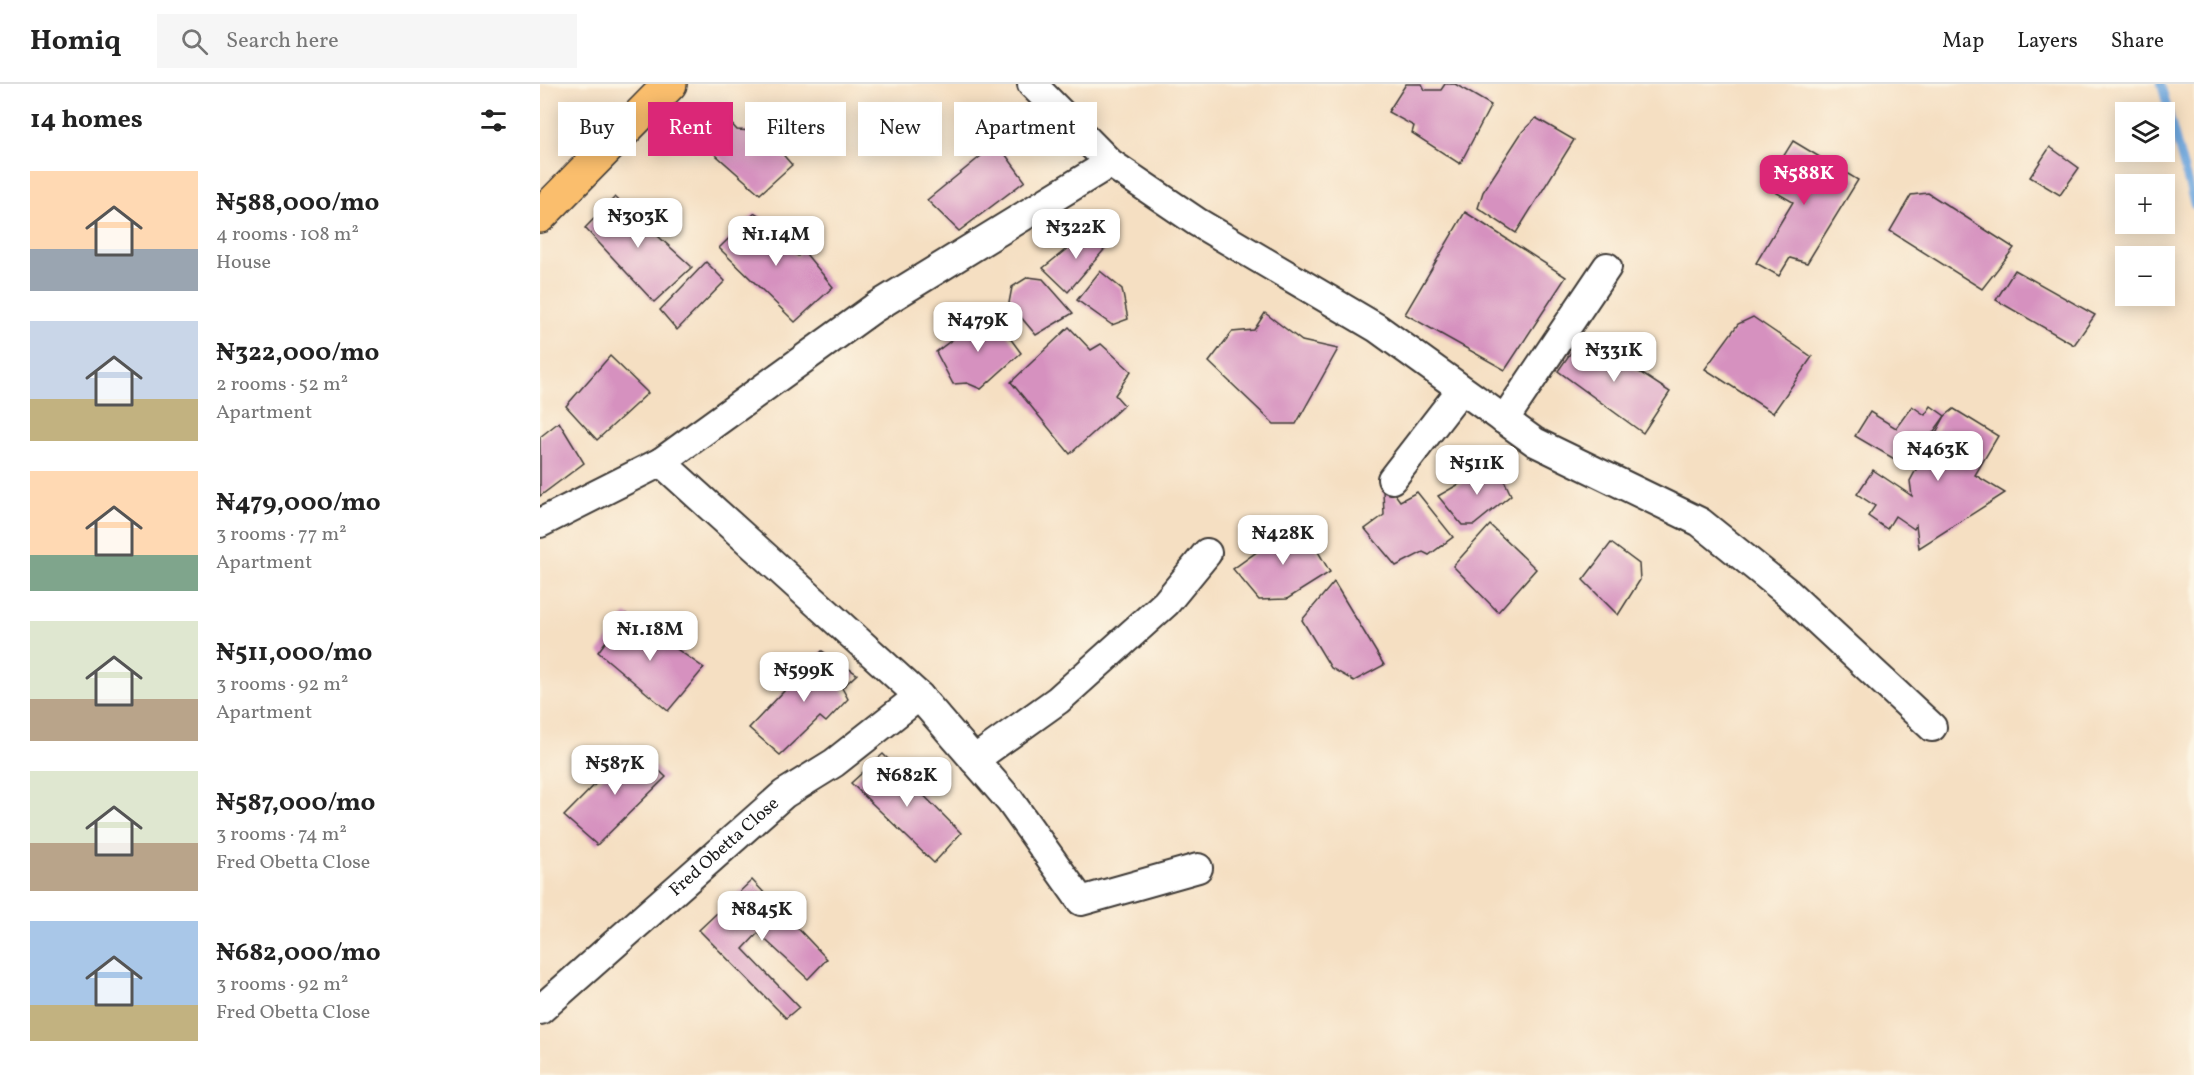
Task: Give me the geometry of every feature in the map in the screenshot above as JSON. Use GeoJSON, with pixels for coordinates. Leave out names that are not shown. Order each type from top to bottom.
{"type":"FeatureCollection","features":[{"type":"Feature","properties":{"kind":"main road"},"geometry":{"type":"LineString","coordinates":[[540,216],[670,84]]}},
{"type":"Feature","properties":{"kind":"street"},"geometry":{"type":"LineString","coordinates":[[1032,84],[1110,163],[1197,222],[1377,328],[1535,442],[1700,522],[1787,592],[1932,728]]}},
{"type":"Feature","properties":{"kind":"street"},"geometry":{"type":"LineString","coordinates":[[540,523],[661,462],[874,308],[1110,163]]}},
{"type":"Feature","properties":{"kind":"street"},"geometry":{"type":"LineString","coordinates":[[1504,420],[1607,267]]}},
{"type":"Feature","properties":{"kind":"street"},"geometry":{"type":"LineString","coordinates":[[1392,479],[1461,390]]}},
{"type":"Feature","properties":{"kind":"street"},"geometry":{"type":"LineString","coordinates":[[661,462],[919,696],[1010,801],[1081,901],[1198,868]]}},
{"type":"Feature","properties":{"kind":"street"},"geometry":{"type":"LineString","coordinates":[[974,760],[1066,692],[1166,603],[1207,553]]}},
{"type":"Feature","properties":{"kind":"street","name":"Fred Obetta Close"},"geometry":{"type":"LineString","coordinates":[[540,1010],[784,794],[834,763],[919,696]]}},
{"type":"Feature","properties":{"kind":"building"},"geometry":{"type":"Polygon","coordinates":[[[1406,84],[1422,84],[1425,90],[1441,90],[1445,84],[1455,84],[1491,105],[1460,164],[1412,133],[1414,126],[1388,112],[1406,84]]]}},
{"type":"Feature","properties":{"kind":"building"},"geometry":{"type":"Polygon","coordinates":[[[1536,118],[1574,140],[1516,233],[1478,208],[1483,192],[1522,132],[1536,118]]]}},
{"type":"Feature","properties":{"kind":"building"},"geometry":{"type":"Polygon","coordinates":[[[733,126],[737,130],[745,130],[745,156],[784,156],[792,165],[760,194],[717,156],[733,156],[733,126]]]}},
{"type":"Feature","properties":{"kind":"building"},"geometry":{"type":"Polygon","coordinates":[[[1793,141],[1858,180],[1807,263],[1790,258],[1779,276],[1756,263],[1793,202],[1765,186],[1793,141]]]}},
{"type":"Feature","properties":{"kind":"building"},"geometry":{"type":"Polygon","coordinates":[[[2050,147],[2079,168],[2060,195],[2030,177],[2050,147]]]}},
{"type":"Feature","properties":{"kind":"building"},"geometry":{"type":"Polygon","coordinates":[[[981,156],[1007,156],[1025,181],[959,231],[927,200],[981,156]]]}},
{"type":"Feature","properties":{"kind":"building"},"geometry":{"type":"Polygon","coordinates":[[[1928,193],[2014,248],[1982,289],[1890,231],[1911,195],[1928,193]]]}},
{"type":"Feature","properties":{"kind":"building"},"geometry":{"type":"Polygon","coordinates":[[[615,197],[692,267],[654,302],[585,228],[615,197]]]}},
{"type":"Feature","properties":{"kind":"building"},"geometry":{"type":"Polygon","coordinates":[[[1465,212],[1566,277],[1505,370],[1405,314],[1465,212]]]}},
{"type":"Feature","properties":{"kind":"building"},"geometry":{"type":"Polygon","coordinates":[[[755,213],[775,225],[786,238],[781,246],[798,256],[802,249],[833,287],[795,322],[719,248],[755,213]]]}},
{"type":"Feature","properties":{"kind":"building"},"geometry":{"type":"Polygon","coordinates":[[[1090,230],[1109,244],[1068,292],[1043,268],[1090,230]]]}},
{"type":"Feature","properties":{"kind":"building"},"geometry":{"type":"Polygon","coordinates":[[[706,262],[725,281],[677,330],[660,310],[706,262]]]}},
{"type":"Feature","properties":{"kind":"building"},"geometry":{"type":"Polygon","coordinates":[[[2015,270],[2095,315],[2074,345],[1996,300],[2015,270]]]}},
{"type":"Feature","properties":{"kind":"building"},"geometry":{"type":"Polygon","coordinates":[[[1100,271],[1122,289],[1128,319],[1112,325],[1077,300],[1100,271]]]}},
{"type":"Feature","properties":{"kind":"building"},"geometry":{"type":"Polygon","coordinates":[[[1028,277],[1043,279],[1073,313],[1036,335],[1009,303],[1012,287],[1028,277]]]}},
{"type":"Feature","properties":{"kind":"building"},"geometry":{"type":"Polygon","coordinates":[[[990,311],[1021,353],[981,389],[967,383],[953,384],[936,352],[990,311]]]}},
{"type":"Feature","properties":{"kind":"building"},"geometry":{"type":"Polygon","coordinates":[[[1265,313],[1302,341],[1338,349],[1296,424],[1274,424],[1209,362],[1232,332],[1254,330],[1265,313]]]}},
{"type":"Feature","properties":{"kind":"building"},"geometry":{"type":"Polygon","coordinates":[[[1753,317],[1812,357],[1773,413],[1705,369],[1738,324],[1753,317]]]}},
{"type":"Feature","properties":{"kind":"building"},"geometry":{"type":"Polygon","coordinates":[[[1069,327],[1091,350],[1101,344],[1131,371],[1115,395],[1124,405],[1070,454],[1011,382],[1069,327]]]}},
{"type":"Feature","properties":{"kind":"building"},"geometry":{"type":"Polygon","coordinates":[[[1583,335],[1670,392],[1643,433],[1558,371],[1583,335]]]}},
{"type":"Feature","properties":{"kind":"building"},"geometry":{"type":"Polygon","coordinates":[[[610,356],[648,393],[597,440],[566,406],[610,356]]]}},
{"type":"Feature","properties":{"kind":"building"},"geometry":{"type":"Polygon","coordinates":[[[1912,406],[1925,415],[1931,406],[1945,416],[1908,467],[1855,436],[1870,412],[1896,428],[1912,406]]]}},
{"type":"Feature","properties":{"kind":"building"},"geometry":{"type":"Polygon","coordinates":[[[1954,409],[1998,436],[1975,475],[2005,493],[1919,548],[1916,525],[1914,529],[1895,516],[1887,529],[1868,516],[1875,506],[1857,494],[1873,470],[1912,496],[1910,481],[1945,416],[1954,409]]]}},
{"type":"Feature","properties":{"kind":"building"},"geometry":{"type":"Polygon","coordinates":[[[559,422],[584,463],[540,496],[540,437],[559,422]]]}},
{"type":"Feature","properties":{"kind":"building"},"geometry":{"type":"Polygon","coordinates":[[[1496,463],[1511,495],[1474,525],[1462,525],[1438,496],[1496,463]]]}},
{"type":"Feature","properties":{"kind":"building"},"geometry":{"type":"Polygon","coordinates":[[[1383,490],[1392,490],[1400,501],[1417,492],[1453,537],[1429,555],[1423,552],[1396,566],[1365,529],[1384,515],[1383,490]]]}},
{"type":"Feature","properties":{"kind":"building"},"geometry":{"type":"Polygon","coordinates":[[[1300,521],[1330,572],[1287,599],[1259,600],[1233,569],[1300,521]]]}},
{"type":"Feature","properties":{"kind":"building"},"geometry":{"type":"Polygon","coordinates":[[[1490,525],[1536,569],[1498,612],[1453,566],[1490,525]]]}},
{"type":"Feature","properties":{"kind":"building"},"geometry":{"type":"Polygon","coordinates":[[[1611,543],[1639,564],[1640,580],[1618,615],[1583,580],[1611,543]]]}},
{"type":"Feature","properties":{"kind":"building"},"geometry":{"type":"Polygon","coordinates":[[[1334,582],[1384,665],[1354,681],[1331,668],[1302,620],[1334,582]]]}},
{"type":"Feature","properties":{"kind":"building"},"geometry":{"type":"Polygon","coordinates":[[[626,614],[704,668],[668,711],[598,652],[626,614]]]}},
{"type":"Feature","properties":{"kind":"building"},"geometry":{"type":"Polygon","coordinates":[[[822,651],[857,674],[842,688],[848,699],[826,722],[820,717],[780,755],[749,728],[822,651]]]}},
{"type":"Feature","properties":{"kind":"building"},"geometry":{"type":"Polygon","coordinates":[[[633,746],[666,777],[597,845],[564,816],[633,746]]]}},
{"type":"Feature","properties":{"kind":"building"},"geometry":{"type":"Polygon","coordinates":[[[883,754],[961,833],[934,863],[851,783],[883,754]]]}},
{"type":"Feature","properties":{"kind":"building"},"geometry":{"type":"Polygon","coordinates":[[[752,880],[827,959],[808,979],[758,933],[743,949],[799,1007],[786,1018],[699,930],[752,880]]]}},
{"type":"Feature","properties":{"kind":"waterway"},"geometry":{"type":"LineString","coordinates":[[2161,84],[2194,205]]}}]}
